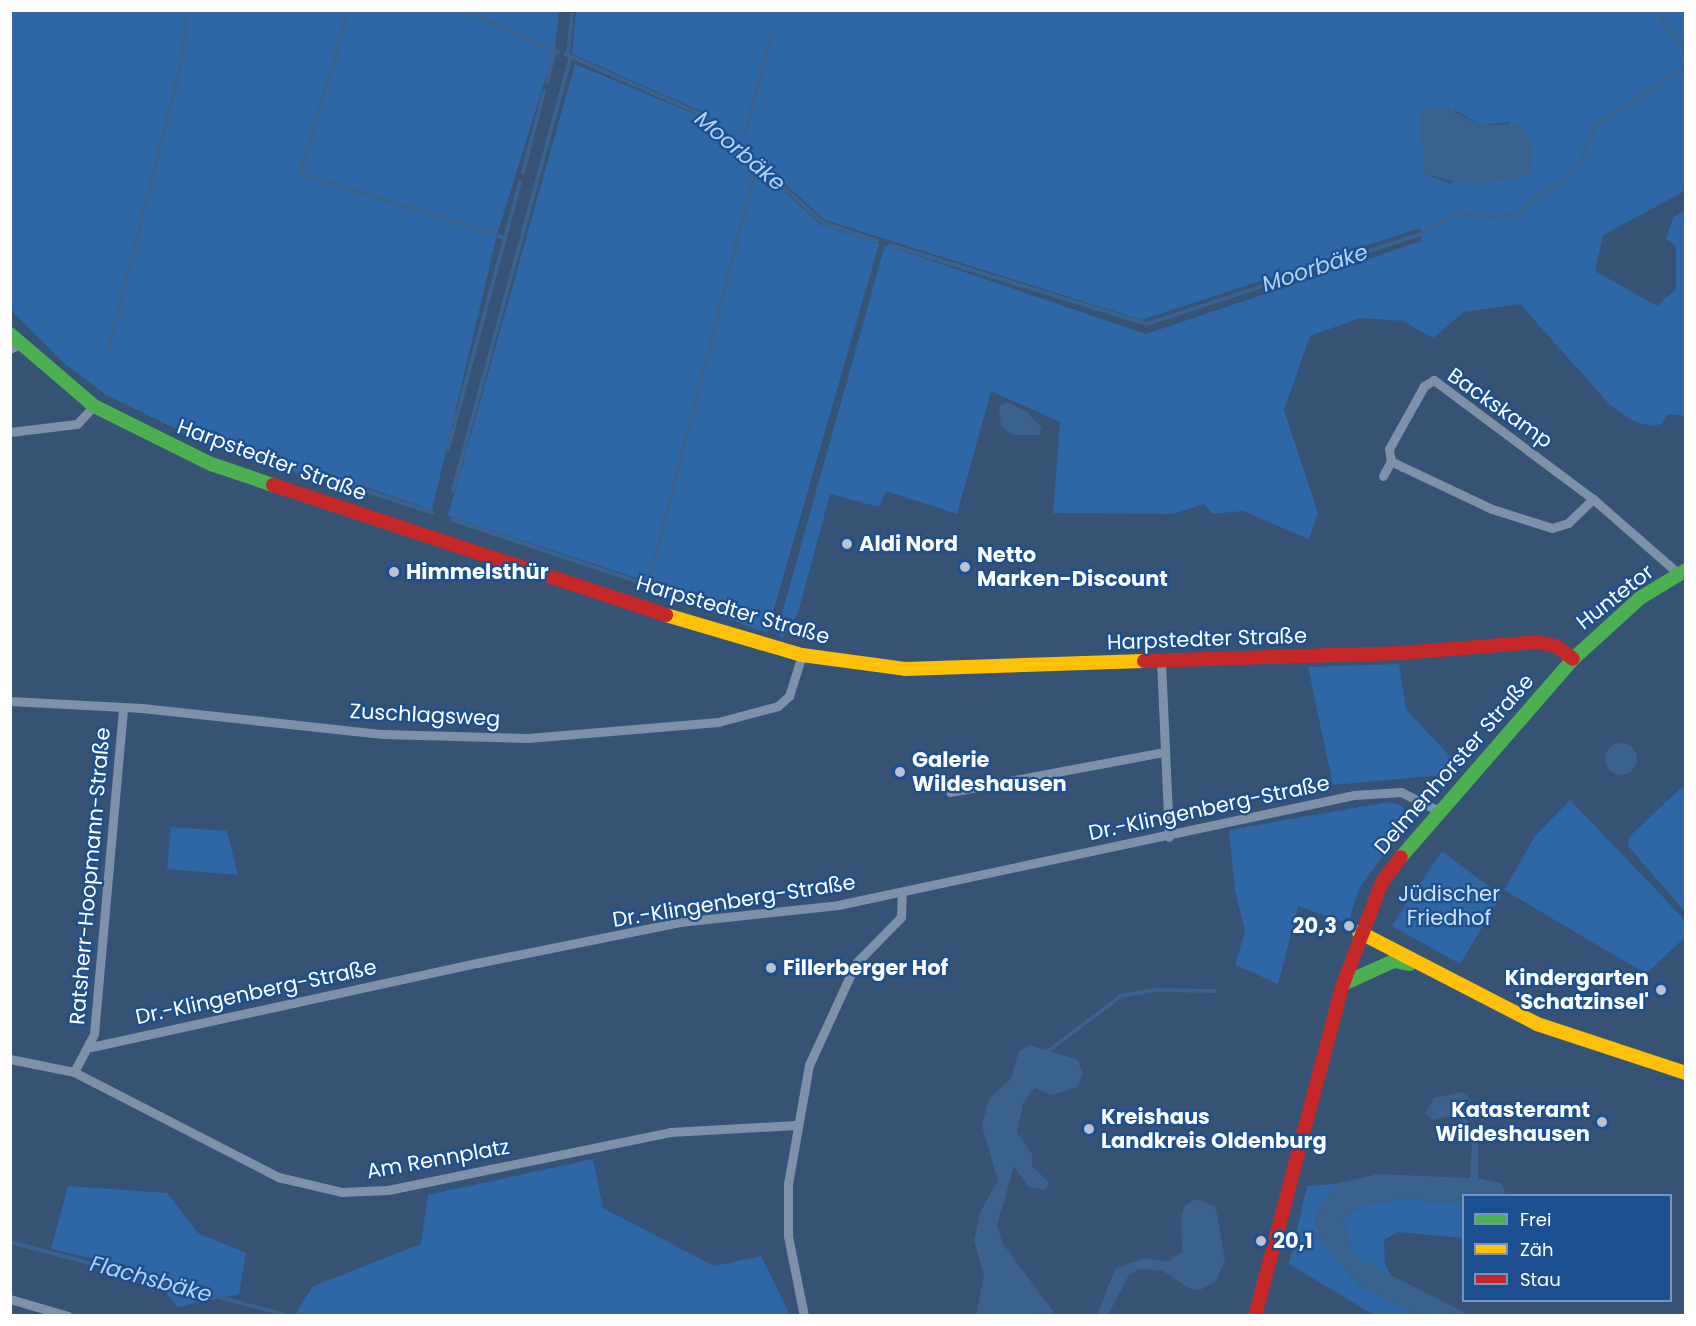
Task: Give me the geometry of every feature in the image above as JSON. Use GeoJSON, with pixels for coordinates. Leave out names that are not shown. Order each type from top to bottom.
{"type":"FeatureCollection","features":[{"type":"Feature","properties":{"kind":"main road","name":"Harpstedter Straße"},"geometry":{"type":"LineString","coordinates":[[13,342],[94,406],[211,464],[692,624],[802,655],[905,669],[1161,661],[1538,642],[1556,646],[1573,659]]}},
{"type":"Feature","properties":{"kind":"main road","name":"Huntetor"},"geometry":{"type":"LineString","coordinates":[[1573,659],[1623,611],[1682,572]]}},
{"type":"Feature","properties":{"kind":"main road","name":"Delmenhorster Straße"},"geometry":{"type":"LineString","coordinates":[[1255,1316],[1343,984],[1359,932],[1382,882],[1437,810],[1573,659]]}},
{"type":"Feature","properties":{"kind":"main road"},"geometry":{"type":"LineString","coordinates":[[1359,932],[1425,968],[1566,1036],[1686,1073]]}},
{"type":"Feature","properties":{"kind":"main road"},"geometry":{"type":"LineString","coordinates":[[1343,984],[1394,961],[1425,968]]}},
{"type":"Feature","properties":{"kind":"street","name":"Backskamp"},"geometry":{"type":"LineString","coordinates":[[1383,476],[1391,461],[1392,440],[1424,386],[1434,380],[1593,500],[1682,572]]}},
{"type":"Feature","properties":{"kind":"street"},"geometry":{"type":"LineString","coordinates":[[10,432],[77,424],[94,406]]}},
{"type":"Feature","properties":{"kind":"street"},"geometry":{"type":"LineString","coordinates":[[1391,461],[1492,509],[1552,528],[1568,523],[1593,500]]}},
{"type":"Feature","properties":{"kind":"street","name":"Zuschlagsweg"},"geometry":{"type":"LineString","coordinates":[[10,701],[123,707],[383,734],[528,738],[667,728],[778,706],[789,696],[802,655]]}},
{"type":"Feature","properties":{"kind":"street"},"geometry":{"type":"LineString","coordinates":[[1161,661],[1169,837]]}},
{"type":"Feature","properties":{"kind":"street","name":"Ratsherr-Hoopmann-Straße"},"geometry":{"type":"LineString","coordinates":[[91,1047],[123,707]]}},
{"type":"Feature","properties":{"kind":"street"},"geometry":{"type":"LineString","coordinates":[[950,792],[1164,752]]}},
{"type":"Feature","properties":{"kind":"street","name":"Dr.-Klingenberg-Straße"},"geometry":{"type":"LineString","coordinates":[[91,1047],[680,922],[902,892],[1169,837],[1354,795],[1401,792],[1437,810]]}},
{"type":"Feature","properties":{"kind":"street"},"geometry":{"type":"LineString","coordinates":[[804,1316],[788,1236],[796,1125],[809,1065],[829,1011],[855,963],[901,917],[902,892]]}},
{"type":"Feature","properties":{"kind":"street"},"geometry":{"type":"LineString","coordinates":[[10,1059],[74,1072],[91,1047]]}},
{"type":"Feature","properties":{"kind":"street","name":"Am Rennplatz"},"geometry":{"type":"LineString","coordinates":[[74,1072],[278,1177],[342,1192],[388,1190],[670,1132],[796,1125]]}},
{"type":"Feature","properties":{"kind":"street"},"geometry":{"type":"LineString","coordinates":[[10,1299],[68,1316]]}},
{"type":"Feature","properties":{"kind":"green space"},"geometry":{"type":"Polygon","coordinates":[[[11,10],[559,11],[555,48],[497,235],[432,510],[357,484],[354,491],[212,447],[105,394],[66,365],[11,310],[11,10]]]}},
{"type":"Feature","properties":{"kind":"green space"},"geometry":{"type":"Polygon","coordinates":[[[576,10],[1685,11],[1685,191],[1603,235],[1595,271],[1657,306],[1676,289],[1676,246],[1666,239],[1673,218],[1685,209],[1685,416],[1668,414],[1662,424],[1651,426],[1633,421],[1610,405],[1520,304],[1464,312],[1433,338],[1403,321],[1360,318],[1310,336],[1284,410],[1318,513],[1309,539],[1243,511],[1212,514],[1204,504],[1173,514],[1053,513],[1060,422],[991,391],[957,514],[886,491],[879,507],[830,494],[798,613],[781,640],[779,624],[885,245],[1146,334],[1422,241],[1420,228],[1142,320],[825,220],[705,113],[572,54],[576,10]],[[1455,110],[1425,174],[1451,184],[1511,122],[1480,125],[1455,110]]]}},
{"type":"Feature","properties":{"kind":"green space"},"geometry":{"type":"Polygon","coordinates":[[[575,64],[704,118],[821,225],[879,244],[767,633],[644,588],[646,581],[448,516],[575,64]]]}},
{"type":"Feature","properties":{"kind":"green space"},"geometry":{"type":"Polygon","coordinates":[[[1399,664],[1406,709],[1457,764],[1442,775],[1333,785],[1308,667],[1399,664]]]}},
{"type":"Feature","properties":{"kind":"green space"},"geometry":{"type":"Polygon","coordinates":[[[1685,784],[1685,912],[1628,846],[1629,837],[1685,784]]]}},
{"type":"Feature","properties":{"kind":"green space"},"geometry":{"type":"Polygon","coordinates":[[[1570,800],[1685,920],[1685,937],[1646,974],[1504,890],[1535,836],[1570,800]]]}},
{"type":"Feature","properties":{"kind":"green space"},"geometry":{"type":"Polygon","coordinates":[[[1388,802],[1402,806],[1410,820],[1359,888],[1348,924],[1298,906],[1278,984],[1235,965],[1245,931],[1235,891],[1229,830],[1388,802]]]}},
{"type":"Feature","properties":{"kind":"green space"},"geometry":{"type":"Polygon","coordinates":[[[171,827],[227,831],[238,875],[167,869],[171,827]]]}},
{"type":"Feature","properties":{"kind":"green space","name":"Jüdischer Friedhof"},"geometry":{"type":"Polygon","coordinates":[[[1442,851],[1501,896],[1460,964],[1392,926],[1442,851]]]}},
{"type":"Feature","properties":{"kind":"green space"},"geometry":{"type":"Polygon","coordinates":[[[593,1159],[603,1208],[714,1266],[761,1256],[790,1315],[295,1315],[313,1286],[421,1244],[428,1195],[593,1159]]]}},
{"type":"Feature","properties":{"kind":"green space"},"geometry":{"type":"Polygon","coordinates":[[[1334,1184],[1315,1219],[1321,1241],[1359,1286],[1418,1315],[1374,1315],[1289,1264],[1307,1186],[1334,1184]]]}},
{"type":"Feature","properties":{"kind":"green space"},"geometry":{"type":"Polygon","coordinates":[[[68,1186],[167,1193],[198,1233],[246,1253],[239,1294],[178,1307],[146,1271],[51,1249],[68,1186]]]}},
{"type":"Feature","properties":{"kind":"green space"},"geometry":{"type":"Polygon","coordinates":[[[1403,1198],[1462,1204],[1462,1238],[1398,1232],[1384,1240],[1385,1264],[1394,1280],[1354,1256],[1343,1219],[1364,1205],[1403,1198]]]}},
{"type":"Feature","properties":{"kind":"shaded area"},"geometry":{"type":"Polygon","coordinates":[[[1432,107],[1445,107],[1480,125],[1522,124],[1533,149],[1530,174],[1473,186],[1425,174],[1419,116],[1432,107]]]}},
{"type":"Feature","properties":{"kind":"shaded area"},"geometry":{"type":"Polygon","coordinates":[[[1006,402],[1026,411],[1042,428],[1039,435],[1012,435],[1001,427],[999,406],[1006,402]]]}},
{"type":"Feature","properties":{"kind":"shaded area"},"geometry":{"type":"Polygon","coordinates":[[[1621,743],[1632,748],[1637,759],[1632,770],[1621,775],[1610,770],[1605,759],[1610,748],[1621,743]]]}},
{"type":"Feature","properties":{"kind":"shaded area"},"geometry":{"type":"Polygon","coordinates":[[[1030,1045],[1078,1060],[1083,1075],[1076,1088],[1052,1095],[1034,1088],[1023,1104],[1017,1132],[1032,1154],[1032,1166],[1049,1182],[1046,1190],[1029,1187],[1014,1167],[997,1225],[1003,1244],[1056,1315],[976,1315],[984,1275],[974,1241],[981,1210],[998,1181],[982,1126],[989,1099],[1011,1078],[1019,1051],[1030,1045]]]}},
{"type":"Feature","properties":{"kind":"shaded area"},"geometry":{"type":"Polygon","coordinates":[[[1462,1092],[1471,1099],[1467,1123],[1478,1144],[1478,1178],[1501,1183],[1506,1194],[1462,1194],[1462,1204],[1403,1198],[1364,1205],[1343,1219],[1354,1256],[1469,1315],[1418,1315],[1359,1286],[1321,1241],[1315,1219],[1334,1184],[1378,1174],[1470,1178],[1472,1143],[1457,1115],[1433,1120],[1425,1114],[1434,1098],[1462,1092]]]}},
{"type":"Feature","properties":{"kind":"shaded area"},"geometry":{"type":"Polygon","coordinates":[[[1196,1199],[1215,1206],[1217,1214],[1225,1260],[1216,1281],[1200,1290],[1188,1288],[1163,1271],[1139,1269],[1129,1275],[1108,1315],[1097,1315],[1115,1269],[1144,1258],[1167,1262],[1182,1252],[1181,1218],[1185,1205],[1196,1199]]]}},
{"type":"Feature","properties":{"kind":"waterway"},"geometry":{"type":"LineString","coordinates":[[108,351],[180,69],[188,10]]}},
{"type":"Feature","properties":{"kind":"waterway"},"geometry":{"type":"LineString","coordinates":[[349,10],[300,173],[505,238]]}},
{"type":"Feature","properties":{"kind":"waterway","name":"Moorbäke"},"geometry":{"type":"LineString","coordinates":[[462,10],[558,52]]}},
{"type":"Feature","properties":{"kind":"waterway"},"geometry":{"type":"LineString","coordinates":[[778,14],[779,10]]}},
{"type":"Feature","properties":{"kind":"waterway"},"geometry":{"type":"LineString","coordinates":[[1656,10],[1686,52]]}},
{"type":"Feature","properties":{"kind":"waterway"},"geometry":{"type":"LineString","coordinates":[[568,55],[572,14]]}},
{"type":"Feature","properties":{"kind":"waterway"},"geometry":{"type":"LineString","coordinates":[[745,133],[773,29]]}},
{"type":"Feature","properties":{"kind":"waterway"},"geometry":{"type":"LineString","coordinates":[[547,82],[555,51]]}},
{"type":"Feature","properties":{"kind":"waterway","name":"Moorbäke"},"geometry":{"type":"LineString","coordinates":[[565,54],[705,116],[823,223],[877,241]]}},
{"type":"Feature","properties":{"kind":"waterway"},"geometry":{"type":"LineString","coordinates":[[453,490],[571,57]]}},
{"type":"Feature","properties":{"kind":"waterway","name":"Moorbäke"},"geometry":{"type":"LineString","coordinates":[[890,245],[1147,324],[1423,233],[1457,212],[1491,218],[1519,213],[1537,195],[1562,184],[1580,163],[1595,126],[1686,67]]}},
{"type":"Feature","properties":{"kind":"waterway"},"geometry":{"type":"LineString","coordinates":[[523,172],[544,92]]}},
{"type":"Feature","properties":{"kind":"waterway"},"geometry":{"type":"LineString","coordinates":[[453,520],[648,585],[758,161]]}},
{"type":"Feature","properties":{"kind":"waterway"},"geometry":{"type":"LineString","coordinates":[[448,449],[520,183]]}},
{"type":"Feature","properties":{"kind":"waterway"},"geometry":{"type":"LineString","coordinates":[[358,488],[433,513]]}},
{"type":"Feature","properties":{"kind":"waterway"},"geometry":{"type":"LineString","coordinates":[[1048,1051],[1121,996],[1154,990],[1215,991]]}},
{"type":"Feature","properties":{"kind":"waterway","name":"Flachsbäke"},"geometry":{"type":"LineString","coordinates":[[10,1242],[291,1316]]}},
{"type":"Feature","properties":{"kind":"traffic: fast"},"geometry":{"type":"LineString","coordinates":[[10,334],[94,406],[211,464],[273,485]]}},
{"type":"Feature","properties":{"kind":"traffic: fast"},"geometry":{"type":"LineString","coordinates":[[1401,857],[1573,659],[1640,598],[1686,570]]}},
{"type":"Feature","properties":{"kind":"traffic: fast"},"geometry":{"type":"LineString","coordinates":[[1343,984],[1394,961],[1410,964]]}},
{"type":"Feature","properties":{"kind":"traffic: slow"},"geometry":{"type":"LineString","coordinates":[[666,615],[802,655],[905,669],[1144,661]]}},
{"type":"Feature","properties":{"kind":"traffic: slow"},"geometry":{"type":"LineString","coordinates":[[1359,932],[1537,1024],[1686,1073]]}},
{"type":"Feature","properties":{"kind":"traffic: jam"},"geometry":{"type":"LineString","coordinates":[[273,485],[666,615]]}},
{"type":"Feature","properties":{"kind":"traffic: jam"},"geometry":{"type":"LineString","coordinates":[[1144,661],[1402,653],[1538,642],[1556,646],[1573,659]]}},
{"type":"Feature","properties":{"kind":"traffic: jam"},"geometry":{"type":"LineString","coordinates":[[1255,1316],[1343,984],[1382,882],[1401,857]]}},
{"type":"Feature","properties":{"kind":"place","name":"Aldi Nord"},"geometry":{"type":"Point","coordinates":[847,544]}},
{"type":"Feature","properties":{"kind":"place","name":"Netto Marken-Discount"},"geometry":{"type":"Point","coordinates":[965,567]}},
{"type":"Feature","properties":{"kind":"place","name":"Himmelsthür"},"geometry":{"type":"Point","coordinates":[394,572]}},
{"type":"Feature","properties":{"kind":"place","name":"Galerie Wildeshausen"},"geometry":{"type":"Point","coordinates":[900,772]}},
{"type":"Feature","properties":{"kind":"place","name":"20,3"},"geometry":{"type":"Point","coordinates":[1349,926]}},
{"type":"Feature","properties":{"kind":"place","name":"Fillerberger Hof"},"geometry":{"type":"Point","coordinates":[771,968]}},
{"type":"Feature","properties":{"kind":"place","name":"Kindergarten 'Schatzinsel'"},"geometry":{"type":"Point","coordinates":[1661,990]}},
{"type":"Feature","properties":{"kind":"place","name":"Katasteramt Wildeshausen"},"geometry":{"type":"Point","coordinates":[1602,1122]}},
{"type":"Feature","properties":{"kind":"place","name":"Kreishaus Landkreis Oldenburg"},"geometry":{"type":"Point","coordinates":[1089,1129]}},
{"type":"Feature","properties":{"kind":"place","name":"20,1"},"geometry":{"type":"Point","coordinates":[1261,1241]}}]}
